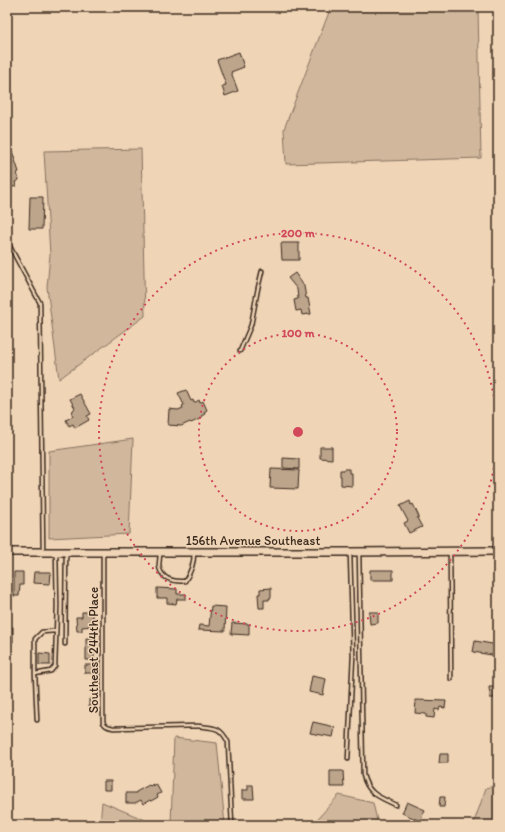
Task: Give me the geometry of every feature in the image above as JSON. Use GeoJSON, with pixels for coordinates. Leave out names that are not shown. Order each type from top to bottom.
{"type":"FeatureCollection","features":[{"type":"Feature","properties":{"kind":"street","name":"156th Avenue Southeast"},"geometry":{"type":"LineString","coordinates":[[7,552],[498,551]]}},
{"type":"Feature","properties":{"kind":"lane"},"geometry":{"type":"LineString","coordinates":[[7,241],[40,303],[43,552]]}},
{"type":"Feature","properties":{"kind":"lane"},"geometry":{"type":"LineString","coordinates":[[240,351],[250,325],[262,271]]}},
{"type":"Feature","properties":{"kind":"lane"},"geometry":{"type":"LineString","coordinates":[[450,551],[451,679]]}},
{"type":"Feature","properties":{"kind":"lane"},"geometry":{"type":"LineString","coordinates":[[34,674],[51,671],[55,666],[56,552]]}},
{"type":"Feature","properties":{"kind":"lane"},"geometry":{"type":"LineString","coordinates":[[65,644],[66,552]]}},
{"type":"Feature","properties":{"kind":"lane","name":"Southeast 244th Place"},"geometry":{"type":"LineString","coordinates":[[102,552],[103,722],[105,725],[114,728],[197,726],[220,729],[228,742],[232,825]]}},
{"type":"Feature","properties":{"kind":"lane"},"geometry":{"type":"LineString","coordinates":[[160,552],[159,565],[161,571],[165,577],[172,581],[179,582],[185,581],[188,576],[194,560],[194,552]]}},
{"type":"Feature","properties":{"kind":"lane"},"geometry":{"type":"LineString","coordinates":[[348,759],[353,656],[350,552]]}},
{"type":"Feature","properties":{"kind":"lane"},"geometry":{"type":"LineString","coordinates":[[359,552],[363,775],[365,782],[371,791],[377,796],[396,805]]}},
{"type":"Feature","properties":{"kind":"lane"},"geometry":{"type":"LineString","coordinates":[[37,720],[34,674],[35,639],[42,632],[55,631]]}},
{"type":"Feature","properties":{"kind":"shaded area"},"geometry":{"type":"Polygon","coordinates":[[[331,7],[478,7],[481,158],[286,164],[284,129],[331,7]]]}},
{"type":"Feature","properties":{"kind":"shaded area"},"geometry":{"type":"Polygon","coordinates":[[[141,149],[145,316],[59,379],[47,287],[50,255],[44,151],[141,149]]]}},
{"type":"Feature","properties":{"kind":"shaded area"},"geometry":{"type":"Polygon","coordinates":[[[133,439],[129,534],[49,538],[49,451],[133,439]]]}},
{"type":"Feature","properties":{"kind":"shaded area"},"geometry":{"type":"Polygon","coordinates":[[[174,738],[217,743],[225,825],[171,825],[174,738]]]}},
{"type":"Feature","properties":{"kind":"shaded area"},"geometry":{"type":"Polygon","coordinates":[[[498,785],[498,825],[473,825],[486,788],[498,785]]]}},
{"type":"Feature","properties":{"kind":"shaded area"},"geometry":{"type":"Polygon","coordinates":[[[339,795],[373,803],[378,825],[312,825],[339,795]]]}},
{"type":"Feature","properties":{"kind":"shaded area"},"geometry":{"type":"Polygon","coordinates":[[[102,802],[157,825],[100,825],[102,802]]]}},
{"type":"Feature","properties":{"kind":"building"},"geometry":{"type":"Polygon","coordinates":[[[239,52],[244,67],[231,72],[238,91],[225,96],[222,86],[226,85],[217,60],[239,52]]]}},
{"type":"Feature","properties":{"kind":"building"},"geometry":{"type":"Polygon","coordinates":[[[12,151],[19,172],[17,173],[19,180],[15,182],[16,186],[7,189],[7,153],[12,151]]]}},
{"type":"Feature","properties":{"kind":"building"},"geometry":{"type":"Polygon","coordinates":[[[30,197],[43,197],[42,229],[29,229],[30,197]]]}},
{"type":"Feature","properties":{"kind":"building"},"geometry":{"type":"Polygon","coordinates":[[[281,243],[299,243],[299,260],[282,260],[281,243]]]}},
{"type":"Feature","properties":{"kind":"building"},"geometry":{"type":"Polygon","coordinates":[[[295,273],[304,286],[311,314],[302,315],[301,310],[296,311],[294,300],[298,299],[297,289],[288,278],[295,273]]]}},
{"type":"Feature","properties":{"kind":"building"},"geometry":{"type":"Polygon","coordinates":[[[186,390],[191,401],[193,400],[194,403],[199,400],[200,403],[203,401],[207,410],[204,412],[205,414],[201,416],[202,418],[181,426],[168,425],[169,409],[178,410],[183,408],[182,406],[184,405],[178,393],[186,390]]]}},
{"type":"Feature","properties":{"kind":"building"},"geometry":{"type":"Polygon","coordinates":[[[80,394],[91,414],[87,416],[89,420],[75,428],[73,424],[69,426],[66,420],[73,416],[73,410],[75,408],[70,399],[80,394]]]}},
{"type":"Feature","properties":{"kind":"building"},"geometry":{"type":"Polygon","coordinates":[[[320,447],[332,447],[332,459],[320,458],[320,447]]]}},
{"type":"Feature","properties":{"kind":"building"},"geometry":{"type":"Polygon","coordinates":[[[283,458],[299,459],[299,469],[283,468],[283,458]]]}},
{"type":"Feature","properties":{"kind":"building"},"geometry":{"type":"Polygon","coordinates":[[[271,469],[299,470],[298,489],[270,488],[271,469]]]}},
{"type":"Feature","properties":{"kind":"building"},"geometry":{"type":"Polygon","coordinates":[[[349,469],[349,473],[352,473],[352,486],[341,485],[340,470],[349,469]]]}},
{"type":"Feature","properties":{"kind":"building"},"geometry":{"type":"Polygon","coordinates":[[[410,501],[419,517],[417,518],[422,527],[409,533],[404,523],[408,521],[400,506],[410,501]]]}},
{"type":"Feature","properties":{"kind":"building"},"geometry":{"type":"Polygon","coordinates":[[[370,570],[393,570],[393,580],[370,580],[370,570]]]}},
{"type":"Feature","properties":{"kind":"building"},"geometry":{"type":"Polygon","coordinates":[[[14,572],[23,572],[23,585],[20,585],[19,596],[14,596],[14,572]]]}},
{"type":"Feature","properties":{"kind":"building"},"geometry":{"type":"Polygon","coordinates":[[[34,572],[51,572],[50,584],[33,583],[34,572]]]}},
{"type":"Feature","properties":{"kind":"building"},"geometry":{"type":"Polygon","coordinates":[[[157,588],[177,589],[177,594],[186,594],[186,599],[177,599],[176,604],[167,603],[167,598],[157,598],[157,588]]]}},
{"type":"Feature","properties":{"kind":"building"},"geometry":{"type":"Polygon","coordinates":[[[271,588],[271,598],[269,598],[269,600],[264,600],[264,608],[259,608],[258,594],[260,594],[260,589],[271,588]]]}},
{"type":"Feature","properties":{"kind":"building"},"geometry":{"type":"Polygon","coordinates":[[[211,606],[226,607],[225,631],[198,630],[199,625],[209,626],[211,606]]]}},
{"type":"Feature","properties":{"kind":"building"},"geometry":{"type":"Polygon","coordinates":[[[82,612],[93,612],[93,626],[82,627],[82,631],[77,631],[76,617],[82,617],[82,612]]]}},
{"type":"Feature","properties":{"kind":"building"},"geometry":{"type":"Polygon","coordinates":[[[369,612],[378,612],[378,623],[370,624],[369,612]]]}},
{"type":"Feature","properties":{"kind":"building"},"geometry":{"type":"Polygon","coordinates":[[[232,623],[249,624],[249,635],[231,634],[232,623]]]}},
{"type":"Feature","properties":{"kind":"building"},"geometry":{"type":"Polygon","coordinates":[[[7,627],[13,627],[13,642],[7,643],[7,627]]]}},
{"type":"Feature","properties":{"kind":"building"},"geometry":{"type":"Polygon","coordinates":[[[86,638],[96,639],[94,660],[86,660],[86,638]]]}},
{"type":"Feature","properties":{"kind":"building"},"geometry":{"type":"Polygon","coordinates":[[[475,641],[498,645],[498,656],[473,652],[475,641]]]}},
{"type":"Feature","properties":{"kind":"building"},"geometry":{"type":"Polygon","coordinates":[[[39,653],[50,654],[50,665],[39,665],[39,653]]]}},
{"type":"Feature","properties":{"kind":"building"},"geometry":{"type":"Polygon","coordinates":[[[85,665],[97,665],[97,673],[85,673],[85,665]]]}},
{"type":"Feature","properties":{"kind":"building"},"geometry":{"type":"Polygon","coordinates":[[[312,676],[326,679],[323,695],[309,692],[312,676]]]}},
{"type":"Feature","properties":{"kind":"building"},"geometry":{"type":"Polygon","coordinates":[[[489,687],[498,687],[498,698],[490,698],[489,687]]]}},
{"type":"Feature","properties":{"kind":"building"},"geometry":{"type":"Polygon","coordinates":[[[89,699],[96,699],[96,706],[89,706],[89,699]]]}},
{"type":"Feature","properties":{"kind":"building"},"geometry":{"type":"Polygon","coordinates":[[[416,700],[446,701],[445,708],[440,707],[439,710],[435,709],[434,718],[426,717],[426,714],[415,713],[416,700]]]}},
{"type":"Feature","properties":{"kind":"building"},"geometry":{"type":"Polygon","coordinates":[[[313,722],[335,727],[333,737],[310,733],[313,722]]]}},
{"type":"Feature","properties":{"kind":"building"},"geometry":{"type":"Polygon","coordinates":[[[440,754],[448,754],[448,763],[439,763],[440,754]]]}},
{"type":"Feature","properties":{"kind":"building"},"geometry":{"type":"Polygon","coordinates":[[[330,771],[343,771],[344,787],[330,787],[330,771]]]}},
{"type":"Feature","properties":{"kind":"building"},"geometry":{"type":"Polygon","coordinates":[[[104,781],[111,781],[111,790],[104,790],[104,781]]]}},
{"type":"Feature","properties":{"kind":"building"},"geometry":{"type":"Polygon","coordinates":[[[153,784],[153,786],[156,784],[161,793],[157,795],[158,797],[143,804],[141,800],[135,803],[126,803],[126,793],[136,793],[153,784]]]}},
{"type":"Feature","properties":{"kind":"building"},"geometry":{"type":"Polygon","coordinates":[[[248,785],[253,785],[254,799],[242,799],[242,790],[248,790],[248,785]]]}},
{"type":"Feature","properties":{"kind":"building"},"geometry":{"type":"Polygon","coordinates":[[[440,797],[445,797],[444,807],[439,807],[440,797]]]}},
{"type":"Feature","properties":{"kind":"building"},"geometry":{"type":"Polygon","coordinates":[[[407,802],[425,810],[420,821],[402,813],[407,802]]]}}]}
